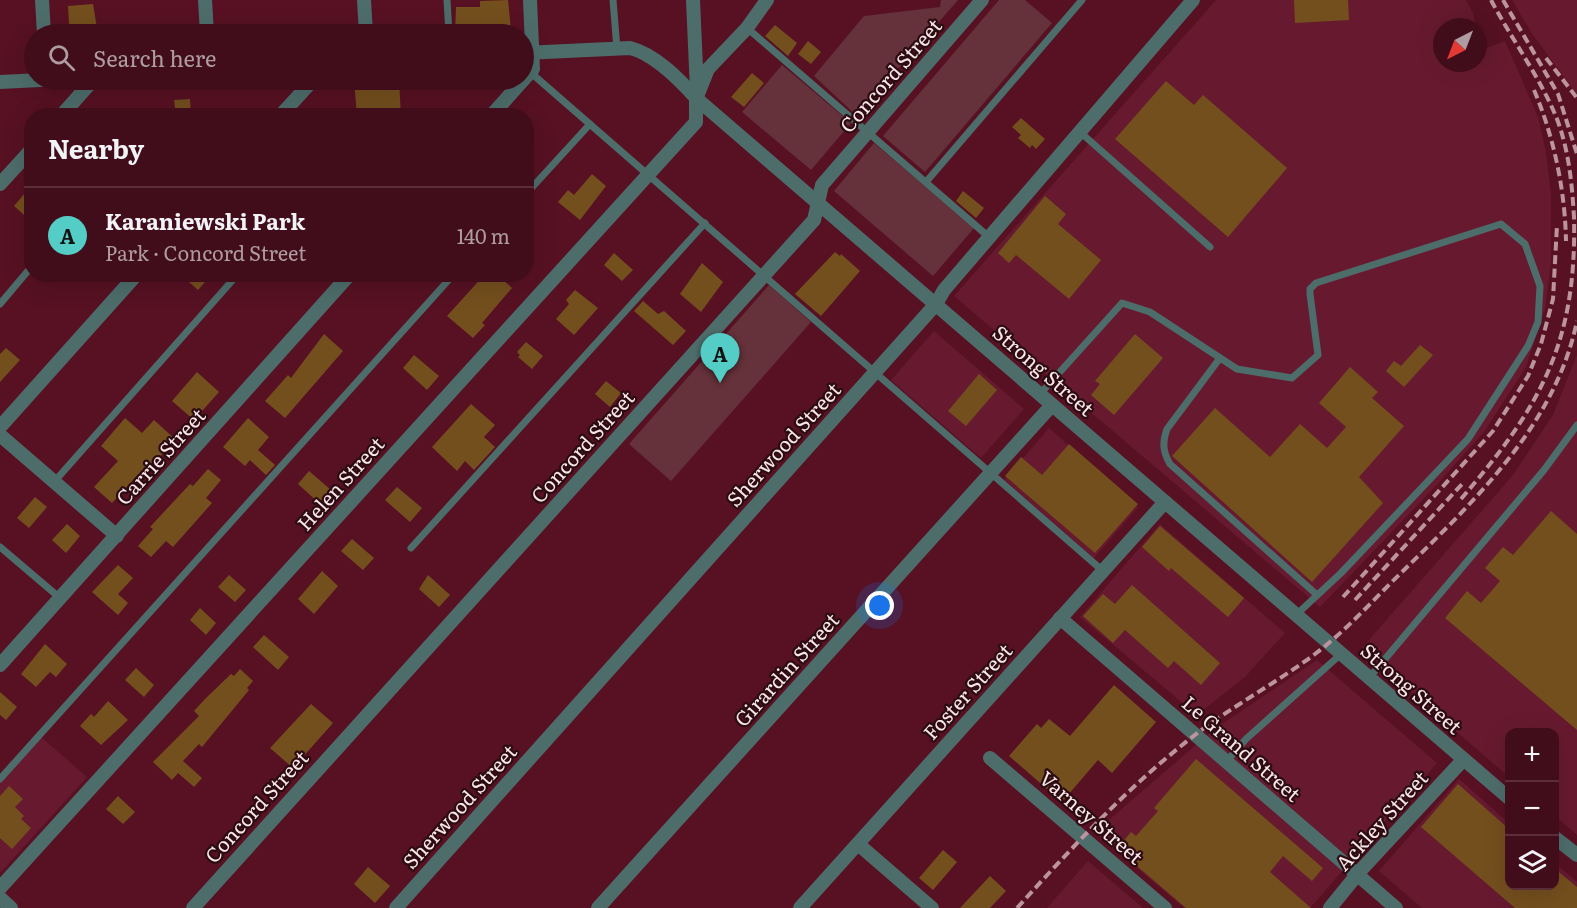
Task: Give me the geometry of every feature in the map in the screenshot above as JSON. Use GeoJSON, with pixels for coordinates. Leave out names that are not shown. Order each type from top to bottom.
{"type":"FeatureCollection","features":[{"type":"Feature","properties":{"kind":"street"},"geometry":{"type":"LineString","coordinates":[[42,0],[43,24]]}},
{"type":"Feature","properties":{"kind":"street"},"geometry":{"type":"LineString","coordinates":[[205,0],[206,24]]}},
{"type":"Feature","properties":{"kind":"street"},"geometry":{"type":"LineString","coordinates":[[364,0],[365,24]]}},
{"type":"Feature","properties":{"kind":"street"},"geometry":{"type":"LineString","coordinates":[[529,24],[530,0]]}},
{"type":"Feature","properties":{"kind":"street","name":"Helen Street"},"geometry":{"type":"LineString","coordinates":[[0,888],[696,122],[693,0]]}},
{"type":"Feature","properties":{"kind":"street"},"geometry":{"type":"LineString","coordinates":[[696,99],[708,69],[747,28],[767,0]]}},
{"type":"Feature","properties":{"kind":"street","name":"Concord Street"},"geometry":{"type":"LineString","coordinates":[[193,908],[814,220],[822,186],[982,0]]}},
{"type":"Feature","properties":{"kind":"street","name":"Sherwood Street"},"geometry":{"type":"LineString","coordinates":[[396,908],[936,304],[944,290],[1192,0]]}},
{"type":"Feature","properties":{"kind":"street","name":"Strong Street"},"geometry":{"type":"LineString","coordinates":[[534,53],[640,50],[661,65],[696,99],[1505,796]]}},
{"type":"Feature","properties":{"kind":"street"},"geometry":{"type":"LineString","coordinates":[[0,82],[24,81]]}},
{"type":"Feature","properties":{"kind":"street"},"geometry":{"type":"LineString","coordinates":[[68,108],[84,90]]}},
{"type":"Feature","properties":{"kind":"street"},"geometry":{"type":"LineString","coordinates":[[287,108],[304,90]]}},
{"type":"Feature","properties":{"kind":"street"},"geometry":{"type":"LineString","coordinates":[[498,108],[514,90]]}},
{"type":"Feature","properties":{"kind":"street"},"geometry":{"type":"LineString","coordinates":[[0,184],[24,157]]}},
{"type":"Feature","properties":{"kind":"street"},"geometry":{"type":"LineString","coordinates":[[0,427],[130,282]]}},
{"type":"Feature","properties":{"kind":"street","name":"Carrie Street"},"geometry":{"type":"LineString","coordinates":[[0,664],[343,282]]}},
{"type":"Feature","properties":{"kind":"street","name":"Girardin Street"},"geometry":{"type":"LineString","coordinates":[[598,908],[1052,405]]}},
{"type":"Feature","properties":{"kind":"street"},"geometry":{"type":"LineString","coordinates":[[0,435],[117,536]]}},
{"type":"Feature","properties":{"kind":"street","name":"Foster Street"},"geometry":{"type":"LineString","coordinates":[[800,908],[1165,502]]}},
{"type":"Feature","properties":{"kind":"street","name":"Le Grand Street"},"geometry":{"type":"LineString","coordinates":[[1060,618],[1396,908]]}},
{"type":"Feature","properties":{"kind":"street","name":"Varney Street"},"geometry":{"type":"LineString","coordinates":[[990,758],[1165,908]]}},
{"type":"Feature","properties":{"kind":"street","name":"Ackley Street"},"geometry":{"type":"LineString","coordinates":[[1330,908],[1463,760]]}},
{"type":"Feature","properties":{"kind":"street"},"geometry":{"type":"LineString","coordinates":[[1559,841],[1577,855]]}},
{"type":"Feature","properties":{"kind":"street"},"geometry":{"type":"LineString","coordinates":[[858,844],[932,908]]}},
{"type":"Feature","properties":{"kind":"street"},"geometry":{"type":"LineString","coordinates":[[0,898],[11,908]]}},
{"type":"Feature","properties":{"kind":"lane"},"geometry":{"type":"LineString","coordinates":[[447,0],[448,24]]}},
{"type":"Feature","properties":{"kind":"lane"},"geometry":{"type":"LineString","coordinates":[[613,0],[617,49]]}},
{"type":"Feature","properties":{"kind":"lane"},"geometry":{"type":"LineString","coordinates":[[926,182],[1082,0]]}},
{"type":"Feature","properties":{"kind":"lane"},"geometry":{"type":"LineString","coordinates":[[747,28],[989,237]]}},
{"type":"Feature","properties":{"kind":"lane"},"geometry":{"type":"LineString","coordinates":[[534,83],[590,123],[1103,571]]}},
{"type":"Feature","properties":{"kind":"lane"},"geometry":{"type":"LineString","coordinates":[[534,185],[590,123]]}},
{"type":"Feature","properties":{"kind":"lane"},"geometry":{"type":"LineString","coordinates":[[1080,132],[1210,247]]}},
{"type":"Feature","properties":{"kind":"lane"},"geometry":{"type":"LineString","coordinates":[[411,548],[705,223]]}},
{"type":"Feature","properties":{"kind":"lane"},"geometry":{"type":"LineString","coordinates":[[1040,394],[1122,303],[1150,312],[1237,369],[1292,378],[1318,355],[1310,294],[1310,289],[1316,283],[1501,224],[1525,244],[1540,286],[1538,322],[1528,346],[1468,438],[1341,573],[1295,615]]}},
{"type":"Feature","properties":{"kind":"lane"},"geometry":{"type":"LineString","coordinates":[[0,304],[24,276]]}},
{"type":"Feature","properties":{"kind":"lane"},"geometry":{"type":"LineString","coordinates":[[54,482],[231,282]]}},
{"type":"Feature","properties":{"kind":"lane"},"geometry":{"type":"LineString","coordinates":[[0,778],[447,282]]}},
{"type":"Feature","properties":{"kind":"lane"},"geometry":{"type":"LineString","coordinates":[[1220,358],[1167,429],[1164,454],[1170,464],[1316,594]]}},
{"type":"Feature","properties":{"kind":"lane"},"geometry":{"type":"LineString","coordinates":[[1369,678],[1536,479],[1577,425]]}},
{"type":"Feature","properties":{"kind":"lane"},"geometry":{"type":"LineString","coordinates":[[0,547],[60,598]]}},
{"type":"Feature","properties":{"kind":"lane"},"geometry":{"type":"LineString","coordinates":[[1226,762],[1246,739],[1341,654]]}},
{"type":"Feature","properties":{"kind":"shaded area"},"geometry":{"type":"Polygon","coordinates":[[[941,0],[958,0],[857,116],[814,76],[864,16],[940,7],[941,0]]]}},
{"type":"Feature","properties":{"kind":"shaded area"},"geometry":{"type":"Polygon","coordinates":[[[999,0],[1025,0],[1052,23],[925,172],[883,136],[999,0]]]}},
{"type":"Feature","properties":{"kind":"shaded area"},"geometry":{"type":"Polygon","coordinates":[[[1216,0],[1466,0],[1474,18],[1433,18],[1433,72],[1487,72],[1487,48],[1505,41],[1538,117],[1546,152],[1551,194],[1551,262],[1545,309],[1526,367],[1484,432],[1320,607],[954,296],[1216,0]]]}},
{"type":"Feature","properties":{"kind":"shaded area"},"geometry":{"type":"Polygon","coordinates":[[[1512,0],[1577,0],[1577,95],[1533,35],[1512,0]]]}},
{"type":"Feature","properties":{"kind":"shaded area"},"geometry":{"type":"Polygon","coordinates":[[[782,65],[851,123],[811,170],[742,112],[782,65]]]}},
{"type":"Feature","properties":{"kind":"shaded area"},"geometry":{"type":"Polygon","coordinates":[[[874,143],[974,228],[933,276],[834,191],[874,143]]]}},
{"type":"Feature","properties":{"kind":"shaded area"},"geometry":{"type":"Polygon","coordinates":[[[769,285],[811,322],[671,481],[629,444],[769,285]]]}},
{"type":"Feature","properties":{"kind":"shaded area"},"geometry":{"type":"Polygon","coordinates":[[[934,331],[1024,409],[981,458],[891,380],[934,331]]]}},
{"type":"Feature","properties":{"kind":"shaded area"},"geometry":{"type":"Polygon","coordinates":[[[1577,355],[1577,835],[1559,819],[1559,728],[1505,728],[1505,774],[1361,649],[1513,475],[1553,415],[1577,355]]]}},
{"type":"Feature","properties":{"kind":"shaded area"},"geometry":{"type":"Polygon","coordinates":[[[1049,428],[1138,507],[1094,558],[1004,480],[1049,428]]]}},
{"type":"Feature","properties":{"kind":"shaded area"},"geometry":{"type":"Polygon","coordinates":[[[1160,524],[1285,633],[1245,677],[1197,715],[1080,617],[1160,524]]]}},
{"type":"Feature","properties":{"kind":"shaded area"},"geometry":{"type":"Polygon","coordinates":[[[1317,660],[1437,763],[1310,908],[1184,908],[1095,832],[1213,730],[1317,660]]]}},
{"type":"Feature","properties":{"kind":"shaded area"},"geometry":{"type":"Polygon","coordinates":[[[41,737],[87,777],[0,873],[0,775],[41,737]]]}},
{"type":"Feature","properties":{"kind":"shaded area"},"geometry":{"type":"Polygon","coordinates":[[[1459,779],[1505,819],[1505,890],[1559,890],[1559,866],[1577,882],[1577,908],[1422,908],[1379,871],[1459,779]]]}},
{"type":"Feature","properties":{"kind":"shaded area"},"geometry":{"type":"Polygon","coordinates":[[[1088,861],[1143,908],[1047,908],[1088,861]]]}},
{"type":"Feature","properties":{"kind":"building"},"geometry":{"type":"Polygon","coordinates":[[[508,0],[510,24],[455,24],[456,7],[480,7],[480,1],[508,0]]]}},
{"type":"Feature","properties":{"kind":"building"},"geometry":{"type":"Polygon","coordinates":[[[1294,0],[1348,0],[1349,20],[1295,23],[1294,0]]]}},
{"type":"Feature","properties":{"kind":"building"},"geometry":{"type":"Polygon","coordinates":[[[93,4],[96,24],[69,24],[68,6],[93,4]]]}},
{"type":"Feature","properties":{"kind":"building"},"geometry":{"type":"Polygon","coordinates":[[[775,25],[797,43],[788,56],[765,36],[775,25]]]}},
{"type":"Feature","properties":{"kind":"building"},"geometry":{"type":"Polygon","coordinates":[[[808,41],[821,52],[811,64],[798,54],[808,41]]]}},
{"type":"Feature","properties":{"kind":"building"},"geometry":{"type":"Polygon","coordinates":[[[752,73],[764,83],[744,107],[731,97],[752,73]]]}},
{"type":"Feature","properties":{"kind":"building"},"geometry":{"type":"Polygon","coordinates":[[[1166,81],[1194,105],[1203,95],[1287,168],[1228,237],[1115,139],[1166,81]]]}},
{"type":"Feature","properties":{"kind":"building"},"geometry":{"type":"Polygon","coordinates":[[[355,90],[400,90],[401,108],[356,108],[355,90]]]}},
{"type":"Feature","properties":{"kind":"building"},"geometry":{"type":"Polygon","coordinates":[[[190,99],[191,108],[175,108],[174,100],[190,99]]]}},
{"type":"Feature","properties":{"kind":"building"},"geometry":{"type":"Polygon","coordinates":[[[1021,118],[1045,139],[1036,149],[1032,145],[1030,148],[1018,138],[1021,135],[1012,127],[1021,118]]]}},
{"type":"Feature","properties":{"kind":"building"},"geometry":{"type":"Polygon","coordinates":[[[592,174],[606,186],[580,220],[558,202],[568,190],[574,195],[592,174]]]}},
{"type":"Feature","properties":{"kind":"building"},"geometry":{"type":"Polygon","coordinates":[[[963,191],[984,208],[976,218],[956,201],[963,191]]]}},
{"type":"Feature","properties":{"kind":"building"},"geometry":{"type":"Polygon","coordinates":[[[24,194],[24,215],[14,206],[24,194]]]}},
{"type":"Feature","properties":{"kind":"building"},"geometry":{"type":"Polygon","coordinates":[[[1045,196],[1066,214],[1058,224],[1101,260],[1069,299],[1016,255],[1009,263],[998,253],[1045,196]]]}},
{"type":"Feature","properties":{"kind":"building"},"geometry":{"type":"Polygon","coordinates":[[[835,252],[840,256],[841,254],[860,271],[821,316],[795,294],[835,252]]]}},
{"type":"Feature","properties":{"kind":"building"},"geometry":{"type":"Polygon","coordinates":[[[614,253],[633,270],[622,281],[604,265],[614,253]]]}},
{"type":"Feature","properties":{"kind":"building"},"geometry":{"type":"Polygon","coordinates":[[[702,263],[723,282],[701,312],[680,294],[702,263]]]}},
{"type":"Feature","properties":{"kind":"building"},"geometry":{"type":"Polygon","coordinates":[[[189,282],[205,282],[198,290],[189,282]]]}},
{"type":"Feature","properties":{"kind":"building"},"geometry":{"type":"Polygon","coordinates":[[[478,282],[506,282],[512,288],[482,323],[485,325],[473,338],[447,316],[478,282]]]}},
{"type":"Feature","properties":{"kind":"building"},"geometry":{"type":"Polygon","coordinates":[[[575,290],[598,308],[574,335],[556,319],[569,304],[566,300],[575,290]]]}},
{"type":"Feature","properties":{"kind":"building"},"geometry":{"type":"Polygon","coordinates":[[[643,301],[658,314],[664,311],[686,331],[673,345],[634,311],[643,301]]]}},
{"type":"Feature","properties":{"kind":"building"},"geometry":{"type":"Polygon","coordinates":[[[324,334],[343,351],[285,418],[265,401],[288,375],[291,378],[324,334]]]}},
{"type":"Feature","properties":{"kind":"building"},"geometry":{"type":"Polygon","coordinates":[[[1135,334],[1163,358],[1114,415],[1091,395],[1100,384],[1095,381],[1135,334]]]}},
{"type":"Feature","properties":{"kind":"building"},"geometry":{"type":"Polygon","coordinates":[[[526,342],[543,356],[532,369],[518,357],[520,355],[517,352],[526,342]]]}},
{"type":"Feature","properties":{"kind":"building"},"geometry":{"type":"Polygon","coordinates":[[[1420,345],[1433,355],[1404,387],[1386,371],[1394,361],[1401,366],[1420,345]]]}},
{"type":"Feature","properties":{"kind":"building"},"geometry":{"type":"Polygon","coordinates":[[[6,348],[20,360],[0,382],[0,354],[6,348]]]}},
{"type":"Feature","properties":{"kind":"building"},"geometry":{"type":"Polygon","coordinates":[[[414,355],[439,376],[427,390],[403,368],[414,355]]]}},
{"type":"Feature","properties":{"kind":"building"},"geometry":{"type":"Polygon","coordinates":[[[1350,367],[1378,392],[1372,398],[1404,426],[1359,477],[1383,503],[1312,582],[1172,456],[1215,408],[1270,457],[1300,424],[1327,448],[1346,427],[1319,403],[1350,367]]]}},
{"type":"Feature","properties":{"kind":"building"},"geometry":{"type":"Polygon","coordinates":[[[197,372],[219,392],[194,420],[172,401],[197,372]]]}},
{"type":"Feature","properties":{"kind":"building"},"geometry":{"type":"Polygon","coordinates":[[[979,374],[997,390],[966,426],[948,411],[979,374]]]}},
{"type":"Feature","properties":{"kind":"building"},"geometry":{"type":"Polygon","coordinates":[[[606,381],[621,393],[610,407],[595,394],[606,381]]]}},
{"type":"Feature","properties":{"kind":"building"},"geometry":{"type":"Polygon","coordinates":[[[471,404],[495,425],[484,437],[495,447],[474,470],[465,461],[457,471],[432,447],[471,404]]]}},
{"type":"Feature","properties":{"kind":"building"},"geometry":{"type":"Polygon","coordinates":[[[125,418],[142,433],[154,420],[176,440],[149,468],[146,466],[112,503],[94,487],[118,461],[101,446],[125,418]]]}},
{"type":"Feature","properties":{"kind":"building"},"geometry":{"type":"Polygon","coordinates":[[[248,418],[269,437],[258,450],[275,465],[266,475],[250,460],[245,466],[223,447],[248,418]]]}},
{"type":"Feature","properties":{"kind":"building"},"geometry":{"type":"Polygon","coordinates":[[[1069,444],[1138,504],[1095,553],[1005,476],[1021,457],[1042,475],[1069,444]]]}},
{"type":"Feature","properties":{"kind":"building"},"geometry":{"type":"Polygon","coordinates":[[[208,469],[221,480],[206,498],[212,503],[173,547],[166,541],[151,557],[138,546],[153,529],[150,527],[190,484],[193,486],[208,469]]]}},
{"type":"Feature","properties":{"kind":"building"},"geometry":{"type":"Polygon","coordinates":[[[309,471],[331,490],[319,503],[298,484],[309,471]]]}},
{"type":"Feature","properties":{"kind":"building"},"geometry":{"type":"Polygon","coordinates":[[[397,487],[422,508],[410,522],[385,500],[397,487]]]}},
{"type":"Feature","properties":{"kind":"building"},"geometry":{"type":"Polygon","coordinates":[[[35,497],[47,507],[29,528],[17,518],[35,497]]]}},
{"type":"Feature","properties":{"kind":"building"},"geometry":{"type":"Polygon","coordinates":[[[1551,511],[1577,534],[1577,730],[1445,618],[1467,591],[1481,603],[1500,581],[1485,568],[1503,547],[1513,555],[1551,511]]]}},
{"type":"Feature","properties":{"kind":"building"},"geometry":{"type":"Polygon","coordinates":[[[67,524],[80,536],[66,553],[52,540],[67,524]]]}},
{"type":"Feature","properties":{"kind":"building"},"geometry":{"type":"Polygon","coordinates":[[[1160,526],[1244,598],[1228,617],[1171,568],[1169,571],[1142,547],[1160,526]]]}},
{"type":"Feature","properties":{"kind":"building"},"geometry":{"type":"Polygon","coordinates":[[[352,539],[374,558],[363,570],[341,551],[352,539]]]}},
{"type":"Feature","properties":{"kind":"building"},"geometry":{"type":"Polygon","coordinates":[[[118,565],[133,578],[118,594],[128,603],[118,615],[92,592],[118,565]]]}},
{"type":"Feature","properties":{"kind":"building"},"geometry":{"type":"Polygon","coordinates":[[[322,571],[338,586],[314,614],[298,599],[322,571]]]}},
{"type":"Feature","properties":{"kind":"building"},"geometry":{"type":"Polygon","coordinates":[[[229,575],[246,590],[235,602],[218,587],[229,575]]]}},
{"type":"Feature","properties":{"kind":"building"},"geometry":{"type":"Polygon","coordinates":[[[428,575],[450,595],[439,607],[419,589],[428,575]]]}},
{"type":"Feature","properties":{"kind":"building"},"geometry":{"type":"Polygon","coordinates":[[[1132,585],[1220,663],[1201,685],[1174,661],[1168,668],[1125,630],[1113,643],[1083,616],[1103,594],[1115,604],[1132,585]]]}},
{"type":"Feature","properties":{"kind":"building"},"geometry":{"type":"Polygon","coordinates":[[[200,608],[216,623],[206,635],[190,620],[200,608]]]}},
{"type":"Feature","properties":{"kind":"building"},"geometry":{"type":"Polygon","coordinates":[[[264,635],[289,657],[278,670],[253,647],[264,635]]]}},
{"type":"Feature","properties":{"kind":"building"},"geometry":{"type":"Polygon","coordinates":[[[45,644],[67,664],[56,677],[50,672],[36,687],[21,674],[45,644]]]}},
{"type":"Feature","properties":{"kind":"building"},"geometry":{"type":"Polygon","coordinates":[[[136,668],[154,685],[144,697],[125,680],[136,668]]]}},
{"type":"Feature","properties":{"kind":"building"},"geometry":{"type":"Polygon","coordinates":[[[240,669],[253,681],[247,688],[249,690],[202,747],[199,744],[183,761],[202,778],[194,787],[178,773],[172,780],[153,762],[199,716],[194,711],[205,699],[231,674],[234,676],[240,669]]]}},
{"type":"Feature","properties":{"kind":"building"},"geometry":{"type":"Polygon","coordinates":[[[1114,685],[1156,722],[1112,773],[1098,760],[1062,802],[1009,756],[1037,724],[1041,728],[1049,719],[1070,736],[1114,685]]]}},
{"type":"Feature","properties":{"kind":"building"},"geometry":{"type":"Polygon","coordinates":[[[0,692],[17,707],[6,720],[0,715],[0,692]]]}},
{"type":"Feature","properties":{"kind":"building"},"geometry":{"type":"Polygon","coordinates":[[[108,701],[128,720],[101,745],[80,726],[91,714],[94,717],[108,701]]]}},
{"type":"Feature","properties":{"kind":"building"},"geometry":{"type":"Polygon","coordinates":[[[311,704],[333,723],[293,768],[270,748],[311,704]]]}},
{"type":"Feature","properties":{"kind":"building"},"geometry":{"type":"Polygon","coordinates":[[[1196,759],[1323,868],[1312,881],[1283,856],[1270,872],[1311,908],[1186,908],[1117,849],[1131,832],[1136,836],[1158,811],[1154,808],[1196,759]]]}},
{"type":"Feature","properties":{"kind":"building"},"geometry":{"type":"Polygon","coordinates":[[[1458,784],[1505,825],[1505,890],[1559,890],[1559,872],[1577,887],[1577,908],[1515,908],[1421,827],[1458,784]]]}},
{"type":"Feature","properties":{"kind":"building"},"geometry":{"type":"Polygon","coordinates":[[[9,786],[23,799],[15,807],[24,816],[21,819],[31,828],[12,849],[0,838],[0,796],[9,786]]]}},
{"type":"Feature","properties":{"kind":"building"},"geometry":{"type":"Polygon","coordinates":[[[118,796],[135,812],[123,824],[106,809],[118,796]]]}},
{"type":"Feature","properties":{"kind":"building"},"geometry":{"type":"Polygon","coordinates":[[[943,850],[957,862],[933,890],[919,878],[943,850]]]}},
{"type":"Feature","properties":{"kind":"building"},"geometry":{"type":"Polygon","coordinates":[[[368,867],[390,886],[375,903],[354,884],[368,867]]]}},
{"type":"Feature","properties":{"kind":"building"},"geometry":{"type":"Polygon","coordinates":[[[990,876],[1006,891],[990,908],[960,908],[990,876]]]}},
{"type":"Feature","properties":{"kind":"railway"},"geometry":{"type":"LineString","coordinates":[[1461,499],[1512,434],[1532,403],[1548,371],[1560,338],[1569,302],[1573,262],[1572,192],[1561,131],[1542,88],[1491,0]]}},
{"type":"Feature","properties":{"kind":"railway"},"geometry":{"type":"LineString","coordinates":[[1503,0],[1558,94],[1577,154]]}},
{"type":"Feature","properties":{"kind":"railway"},"geometry":{"type":"LineString","coordinates":[[1546,58],[1577,98]]}},
{"type":"Feature","properties":{"kind":"railway"},"geometry":{"type":"LineString","coordinates":[[1534,90],[1553,145],[1561,183],[1566,241]]}},
{"type":"Feature","properties":{"kind":"railway"},"geometry":{"type":"LineString","coordinates":[[1343,597],[1493,431],[1528,376],[1541,344],[1553,299],[1557,225]]}},
{"type":"Feature","properties":{"kind":"railway"},"geometry":{"type":"LineString","coordinates":[[1017,908],[1096,824],[1159,764],[1197,733],[1327,645],[1456,518],[1483,489],[1531,428],[1550,395],[1566,359],[1577,321]]}},
{"type":"Feature","properties":{"kind":"railway"},"geometry":{"type":"LineString","coordinates":[[1355,600],[1463,483]]}},
{"type":"Feature","properties":{"kind":"place","name":"Karaniewski Park"},"geometry":{"type":"Point","coordinates":[720,383]}}]}
